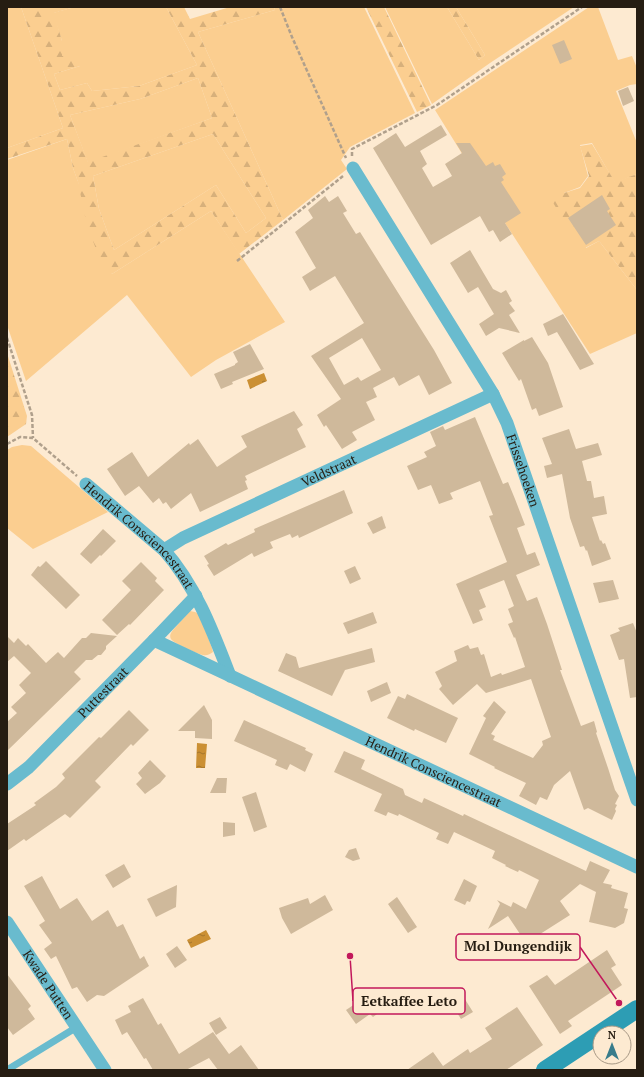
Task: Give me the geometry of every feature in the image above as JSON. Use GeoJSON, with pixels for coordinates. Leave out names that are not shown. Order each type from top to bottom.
{"type":"FeatureCollection","features":[{"type":"Feature","properties":{"kind":"street","name":"Frissehoeken"},"geometry":{"type":"LineString","coordinates":[[353,168],[493,394],[507,423],[637,800]]}},
{"type":"Feature","properties":{"kind":"street","name":"Veldstraat"},"geometry":{"type":"LineString","coordinates":[[164,550],[183,538],[493,394]]}},
{"type":"Feature","properties":{"kind":"street","name":"Hendrik Consciencestraat"},"geometry":{"type":"LineString","coordinates":[[86,484],[164,550],[174,561],[196,596],[212,630],[230,676]]}},
{"type":"Feature","properties":{"kind":"street","name":"Puttestraat"},"geometry":{"type":"LineString","coordinates":[[7,784],[29,767],[196,596]]}},
{"type":"Feature","properties":{"kind":"street","name":"Hendrik Consciencestraat"},"geometry":{"type":"LineString","coordinates":[[154,640],[637,867]]}},
{"type":"Feature","properties":{"kind":"street","name":"Kwade Putten"},"geometry":{"type":"LineString","coordinates":[[7,922],[105,1070]]}},
{"type":"Feature","properties":{"kind":"street"},"geometry":{"type":"LineString","coordinates":[[545,1070],[637,1009]]}},
{"type":"Feature","properties":{"kind":"lane","name":"Kwade Putten"},"geometry":{"type":"LineString","coordinates":[[8,1070],[77,1026]]}},
{"type":"Feature","properties":{"kind":"path"},"geometry":{"type":"LineString","coordinates":[[280,7],[349,164],[353,168]]}},
{"type":"Feature","properties":{"kind":"path"},"geometry":{"type":"LineString","coordinates":[[353,168],[352,149],[437,105],[582,7]]}},
{"type":"Feature","properties":{"kind":"path"},"geometry":{"type":"LineString","coordinates":[[237,261],[353,168]]}},
{"type":"Feature","properties":{"kind":"path"},"geometry":{"type":"LineString","coordinates":[[7,338],[32,415],[33,438],[20,437],[7,444]]}},
{"type":"Feature","properties":{"kind":"path","name":"Hendrik Consciencestraat"},"geometry":{"type":"LineString","coordinates":[[33,438],[86,484]]}},
{"type":"Feature","properties":{"kind":"green space"},"geometry":{"type":"Polygon","coordinates":[[[7,7],[21,7],[63,128],[7,148],[7,7]]]}},
{"type":"Feature","properties":{"kind":"green space"},"geometry":{"type":"Polygon","coordinates":[[[21,7],[71,7],[54,13],[62,41],[62,56],[77,53],[80,66],[54,74],[60,90],[87,83],[92,91],[139,86],[197,65],[166,7],[184,7],[190,19],[230,7],[274,7],[275,10],[198,32],[283,220],[239,254],[211,211],[112,274],[100,259],[87,226],[67,139],[7,159],[7,148],[63,128],[21,7]],[[198,78],[140,99],[70,115],[88,162],[212,118],[198,78]],[[213,134],[93,176],[99,209],[114,250],[216,185],[246,233],[266,218],[213,134]]]}},
{"type":"Feature","properties":{"kind":"green space"},"geometry":{"type":"Polygon","coordinates":[[[71,7],[166,7],[197,65],[139,86],[92,91],[87,83],[60,90],[54,74],[80,66],[62,56],[62,41],[53,13],[71,7]]]}},
{"type":"Feature","properties":{"kind":"green space"},"geometry":{"type":"Polygon","coordinates":[[[274,7],[364,7],[415,113],[350,147],[341,160],[347,169],[283,220],[198,32],[275,10],[274,7]]]}},
{"type":"Feature","properties":{"kind":"green space"},"geometry":{"type":"Polygon","coordinates":[[[366,7],[384,7],[431,105],[417,112],[366,7]]]}},
{"type":"Feature","properties":{"kind":"green space"},"geometry":{"type":"Polygon","coordinates":[[[385,7],[447,7],[479,60],[485,55],[456,7],[574,7],[432,104],[385,7]]]}},
{"type":"Feature","properties":{"kind":"green space"},"geometry":{"type":"Polygon","coordinates":[[[447,7],[456,7],[485,55],[479,60],[447,7]]]}},
{"type":"Feature","properties":{"kind":"green space"},"geometry":{"type":"Polygon","coordinates":[[[589,7],[598,7],[618,60],[632,56],[637,68],[637,84],[630,85],[616,91],[637,143],[637,174],[615,183],[592,143],[580,145],[588,176],[580,187],[564,193],[586,248],[599,241],[637,290],[637,333],[590,354],[505,223],[435,110],[589,7]]]}},
{"type":"Feature","properties":{"kind":"green space"},"geometry":{"type":"Polygon","coordinates":[[[198,78],[212,118],[88,163],[70,115],[140,99],[198,78]]]}},
{"type":"Feature","properties":{"kind":"green space"},"geometry":{"type":"Polygon","coordinates":[[[213,134],[266,218],[246,233],[216,185],[114,250],[99,209],[93,176],[213,134]]]}},
{"type":"Feature","properties":{"kind":"green space"},"geometry":{"type":"Polygon","coordinates":[[[67,139],[73,168],[112,274],[211,211],[285,322],[216,360],[191,377],[127,295],[26,381],[7,325],[7,160],[67,139]]]}},
{"type":"Feature","properties":{"kind":"green space"},"geometry":{"type":"Polygon","coordinates":[[[592,144],[615,182],[637,174],[637,290],[599,241],[585,248],[563,219],[552,201],[564,193],[580,188],[589,176],[580,146],[592,144]]]}},
{"type":"Feature","properties":{"kind":"green space"},"geometry":{"type":"Polygon","coordinates":[[[7,353],[27,416],[26,424],[7,437],[7,353]]]}},
{"type":"Feature","properties":{"kind":"green space"},"geometry":{"type":"Polygon","coordinates":[[[22,445],[31,446],[108,512],[33,549],[7,528],[7,450],[12,447],[22,445]]]}},
{"type":"Feature","properties":{"kind":"green space"},"geometry":{"type":"Polygon","coordinates":[[[190,611],[199,614],[213,652],[208,655],[196,653],[181,646],[171,639],[170,635],[172,631],[190,611]]]}},
{"type":"Feature","properties":{"kind":"water"},"geometry":{"type":"Polygon","coordinates":[[[264,373],[267,381],[250,389],[247,380],[264,373]]]}},
{"type":"Feature","properties":{"kind":"water"},"geometry":{"type":"Polygon","coordinates":[[[197,743],[207,744],[205,768],[196,768],[197,743]]]}},
{"type":"Feature","properties":{"kind":"water"},"geometry":{"type":"Polygon","coordinates":[[[206,930],[211,939],[191,948],[187,940],[206,930]]]}},
{"type":"Feature","properties":{"kind":"building"},"geometry":{"type":"Polygon","coordinates":[[[564,40],[572,59],[560,64],[552,45],[564,40]]]}},
{"type":"Feature","properties":{"kind":"building"},"geometry":{"type":"Polygon","coordinates":[[[628,87],[634,101],[623,106],[618,91],[628,87]]]}},
{"type":"Feature","properties":{"kind":"building"},"geometry":{"type":"Polygon","coordinates":[[[441,125],[447,135],[420,151],[427,164],[422,168],[433,187],[452,176],[445,164],[462,153],[456,143],[470,143],[486,166],[493,162],[495,166],[500,164],[506,174],[502,177],[504,180],[501,182],[521,213],[505,223],[512,234],[500,242],[493,230],[489,232],[480,216],[431,245],[373,148],[396,133],[405,147],[441,125]]]}},
{"type":"Feature","properties":{"kind":"building"},"geometry":{"type":"Polygon","coordinates":[[[602,195],[610,209],[607,211],[616,225],[586,245],[568,218],[602,195]]]}},
{"type":"Feature","properties":{"kind":"building"},"geometry":{"type":"Polygon","coordinates":[[[325,196],[329,202],[338,196],[347,211],[343,213],[356,234],[360,232],[434,350],[452,383],[429,395],[419,375],[399,386],[394,377],[373,388],[377,397],[366,402],[375,420],[352,432],[357,440],[342,449],[326,425],[324,427],[317,415],[341,399],[311,356],[364,323],[335,276],[310,291],[302,277],[316,268],[295,232],[313,218],[308,210],[325,196]],[[362,338],[329,358],[344,385],[358,377],[361,381],[381,370],[362,338]]]}},
{"type":"Feature","properties":{"kind":"building"},"geometry":{"type":"Polygon","coordinates":[[[470,250],[493,289],[501,293],[506,290],[512,301],[509,303],[515,311],[509,315],[520,333],[499,328],[486,336],[479,324],[494,314],[478,287],[468,293],[450,263],[470,250]]]}},
{"type":"Feature","properties":{"kind":"building"},"geometry":{"type":"Polygon","coordinates":[[[563,314],[594,364],[580,370],[557,332],[548,336],[543,324],[563,314]]]}},
{"type":"Feature","properties":{"kind":"building"},"geometry":{"type":"Polygon","coordinates":[[[532,337],[548,363],[563,407],[539,416],[536,408],[532,410],[521,379],[519,381],[502,353],[532,337]]]}},
{"type":"Feature","properties":{"kind":"building"},"geometry":{"type":"Polygon","coordinates":[[[250,344],[264,369],[232,382],[233,384],[221,389],[214,374],[235,365],[238,362],[233,352],[250,344]]]}},
{"type":"Feature","properties":{"kind":"building"},"geometry":{"type":"Polygon","coordinates":[[[294,411],[303,425],[297,429],[306,447],[245,476],[248,489],[200,512],[191,493],[171,509],[166,502],[163,504],[159,498],[153,503],[139,486],[125,496],[107,469],[132,452],[148,477],[189,443],[190,445],[198,439],[217,467],[247,447],[241,436],[294,411]]]}},
{"type":"Feature","properties":{"kind":"building"},"geometry":{"type":"Polygon","coordinates":[[[475,417],[503,484],[508,482],[525,525],[517,528],[527,555],[535,552],[540,565],[516,575],[527,601],[537,597],[562,670],[560,670],[581,726],[594,721],[596,733],[615,790],[619,796],[615,804],[617,805],[615,809],[616,811],[612,820],[588,808],[584,810],[570,771],[554,785],[547,800],[540,797],[536,805],[519,796],[526,783],[469,754],[486,718],[483,716],[494,701],[506,712],[491,734],[495,736],[493,740],[533,758],[543,745],[542,741],[551,737],[531,679],[486,693],[477,684],[453,705],[439,689],[442,686],[435,672],[457,661],[454,651],[468,645],[470,649],[478,647],[481,655],[484,654],[491,677],[525,667],[515,637],[514,638],[508,624],[513,622],[508,609],[514,606],[504,580],[479,590],[486,607],[479,610],[483,620],[473,624],[456,584],[507,562],[489,516],[493,515],[480,481],[450,493],[453,499],[439,504],[431,485],[418,490],[407,466],[427,457],[424,452],[436,446],[430,432],[443,426],[445,430],[475,417]]]}},
{"type":"Feature","properties":{"kind":"building"},"geometry":{"type":"Polygon","coordinates":[[[569,429],[576,449],[598,443],[602,455],[582,461],[587,481],[591,481],[594,498],[604,496],[607,514],[592,517],[600,541],[601,540],[603,544],[605,543],[611,559],[592,566],[587,550],[586,551],[584,546],[580,547],[570,518],[562,474],[547,478],[544,466],[552,464],[542,438],[569,429]]]}},
{"type":"Feature","properties":{"kind":"building"},"geometry":{"type":"Polygon","coordinates":[[[344,490],[353,513],[299,538],[298,535],[292,538],[290,534],[270,542],[273,548],[254,557],[252,553],[214,576],[207,565],[209,564],[204,556],[226,543],[228,545],[255,532],[254,529],[344,490]]]}},
{"type":"Feature","properties":{"kind":"building"},"geometry":{"type":"Polygon","coordinates":[[[382,516],[386,528],[373,534],[367,523],[382,516]]]}},
{"type":"Feature","properties":{"kind":"building"},"geometry":{"type":"Polygon","coordinates":[[[103,529],[116,541],[91,564],[80,554],[103,529]]]}},
{"type":"Feature","properties":{"kind":"building"},"geometry":{"type":"Polygon","coordinates":[[[46,561],[80,595],[66,609],[31,575],[38,566],[40,567],[46,561]]]}},
{"type":"Feature","properties":{"kind":"building"},"geometry":{"type":"Polygon","coordinates":[[[141,562],[157,578],[155,581],[164,590],[130,625],[129,624],[117,635],[102,620],[131,590],[122,581],[141,562]]]}},
{"type":"Feature","properties":{"kind":"building"},"geometry":{"type":"Polygon","coordinates":[[[355,566],[361,579],[350,584],[344,571],[355,566]]]}},
{"type":"Feature","properties":{"kind":"building"},"geometry":{"type":"Polygon","coordinates":[[[613,580],[619,599],[599,603],[593,583],[613,580]]]}},
{"type":"Feature","properties":{"kind":"building"},"geometry":{"type":"Polygon","coordinates":[[[373,612],[377,623],[348,634],[343,623],[373,612]]]}},
{"type":"Feature","properties":{"kind":"building"},"geometry":{"type":"Polygon","coordinates":[[[633,623],[637,633],[637,697],[630,698],[624,659],[619,660],[610,635],[620,631],[618,628],[633,623]]]}},
{"type":"Feature","properties":{"kind":"building"},"geometry":{"type":"Polygon","coordinates":[[[91,633],[117,636],[106,646],[106,649],[101,655],[98,655],[92,660],[86,660],[74,672],[81,679],[7,751],[7,722],[17,713],[11,707],[26,693],[19,685],[31,673],[14,656],[7,662],[7,636],[14,643],[18,638],[26,646],[28,644],[46,663],[58,652],[64,658],[82,638],[86,638],[91,633]]]}},
{"type":"Feature","properties":{"kind":"building"},"geometry":{"type":"Polygon","coordinates":[[[372,648],[375,662],[345,670],[332,696],[278,671],[286,653],[296,657],[299,668],[372,648]]]}},
{"type":"Feature","properties":{"kind":"building"},"geometry":{"type":"Polygon","coordinates":[[[387,682],[391,693],[371,702],[367,691],[387,682]]]}},
{"type":"Feature","properties":{"kind":"building"},"geometry":{"type":"Polygon","coordinates":[[[407,694],[458,718],[446,743],[415,729],[414,731],[387,718],[398,696],[405,699],[407,694]]]}},
{"type":"Feature","properties":{"kind":"building"},"geometry":{"type":"Polygon","coordinates":[[[204,705],[212,720],[212,739],[195,738],[195,731],[178,731],[204,705]]]}},
{"type":"Feature","properties":{"kind":"building"},"geometry":{"type":"Polygon","coordinates":[[[129,710],[149,730],[133,746],[131,744],[95,781],[101,787],[70,818],[65,814],[26,841],[24,839],[7,851],[7,824],[36,805],[34,803],[56,787],[65,778],[62,774],[129,710]]]}},
{"type":"Feature","properties":{"kind":"building"},"geometry":{"type":"Polygon","coordinates":[[[244,720],[306,748],[305,750],[313,754],[305,772],[290,764],[287,770],[275,765],[277,760],[234,741],[244,720]]]}},
{"type":"Feature","properties":{"kind":"building"},"geometry":{"type":"Polygon","coordinates":[[[344,751],[365,760],[361,769],[403,789],[405,795],[422,803],[424,798],[463,816],[464,814],[586,871],[590,861],[610,870],[603,883],[612,885],[611,888],[628,893],[624,908],[628,909],[624,923],[615,928],[589,922],[596,892],[580,884],[560,901],[570,915],[526,943],[508,916],[488,929],[500,904],[497,900],[511,907],[513,902],[526,909],[539,880],[519,870],[518,872],[505,866],[506,865],[492,858],[495,851],[454,832],[448,844],[436,839],[439,833],[399,814],[398,816],[388,812],[386,816],[374,811],[382,794],[334,772],[344,751]]]}},
{"type":"Feature","properties":{"kind":"building"},"geometry":{"type":"Polygon","coordinates":[[[150,760],[166,776],[160,783],[145,794],[136,784],[142,778],[138,773],[150,760]]]}},
{"type":"Feature","properties":{"kind":"building"},"geometry":{"type":"Polygon","coordinates":[[[217,778],[227,778],[226,793],[210,793],[217,778]]]}},
{"type":"Feature","properties":{"kind":"building"},"geometry":{"type":"Polygon","coordinates":[[[256,792],[267,827],[254,832],[242,797],[256,792]]]}},
{"type":"Feature","properties":{"kind":"building"},"geometry":{"type":"Polygon","coordinates":[[[223,822],[235,823],[235,835],[223,837],[223,822]]]}},
{"type":"Feature","properties":{"kind":"building"},"geometry":{"type":"Polygon","coordinates":[[[356,848],[360,859],[353,861],[345,857],[349,850],[356,848]]]}},
{"type":"Feature","properties":{"kind":"building"},"geometry":{"type":"Polygon","coordinates":[[[124,864],[131,877],[113,888],[105,875],[124,864]]]}},
{"type":"Feature","properties":{"kind":"building"},"geometry":{"type":"Polygon","coordinates":[[[42,876],[60,909],[77,898],[92,921],[108,910],[117,927],[123,924],[140,959],[144,956],[149,966],[104,996],[97,995],[87,1002],[77,987],[72,989],[56,956],[51,959],[44,949],[52,943],[39,925],[45,921],[24,886],[42,876]]]}},
{"type":"Feature","properties":{"kind":"building"},"geometry":{"type":"Polygon","coordinates":[[[464,879],[477,886],[470,902],[467,901],[465,905],[454,900],[464,879]]]}},
{"type":"Feature","properties":{"kind":"building"},"geometry":{"type":"Polygon","coordinates":[[[177,885],[176,907],[156,917],[147,899],[177,885]]]}},
{"type":"Feature","properties":{"kind":"building"},"geometry":{"type":"Polygon","coordinates":[[[325,895],[333,910],[291,934],[282,918],[279,908],[308,898],[310,904],[325,895]]]}},
{"type":"Feature","properties":{"kind":"building"},"geometry":{"type":"Polygon","coordinates":[[[397,897],[417,927],[408,933],[388,904],[397,897]]]}},
{"type":"Feature","properties":{"kind":"building"},"geometry":{"type":"Polygon","coordinates":[[[177,946],[187,960],[175,968],[166,954],[177,946]]]}},
{"type":"Feature","properties":{"kind":"building"},"geometry":{"type":"Polygon","coordinates":[[[607,950],[616,965],[611,968],[622,985],[568,1021],[572,1026],[560,1034],[529,986],[547,975],[555,985],[607,950]]]}},
{"type":"Feature","properties":{"kind":"building"},"geometry":{"type":"Polygon","coordinates":[[[7,974],[31,1006],[28,1009],[35,1019],[13,1035],[7,1027],[7,974]]]}},
{"type":"Feature","properties":{"kind":"building"},"geometry":{"type":"Polygon","coordinates":[[[373,992],[384,1009],[373,1017],[370,1014],[356,1024],[346,1010],[373,992]]]}},
{"type":"Feature","properties":{"kind":"building"},"geometry":{"type":"Polygon","coordinates":[[[461,993],[473,1012],[461,1019],[449,1000],[461,993]]]}},
{"type":"Feature","properties":{"kind":"building"},"geometry":{"type":"Polygon","coordinates":[[[143,998],[158,1025],[161,1023],[179,1054],[213,1032],[229,1054],[241,1045],[259,1070],[218,1070],[209,1058],[186,1070],[153,1070],[146,1058],[144,1059],[127,1032],[122,1035],[115,1020],[131,1012],[128,1006],[143,998]]]}},
{"type":"Feature","properties":{"kind":"building"},"geometry":{"type":"Polygon","coordinates":[[[517,1007],[543,1045],[506,1070],[407,1070],[433,1052],[443,1066],[468,1049],[470,1053],[492,1039],[485,1028],[517,1007]]]}},
{"type":"Feature","properties":{"kind":"building"},"geometry":{"type":"Polygon","coordinates":[[[220,1017],[227,1028],[216,1035],[209,1023],[220,1017]]]}},
{"type":"Feature","properties":{"kind":"place","name":"Eetkaffee Leto"},"geometry":{"type":"Point","coordinates":[350,956]}},
{"type":"Feature","properties":{"kind":"place","name":"Mol Dungendijk"},"geometry":{"type":"Point","coordinates":[619,1003]}}]}
